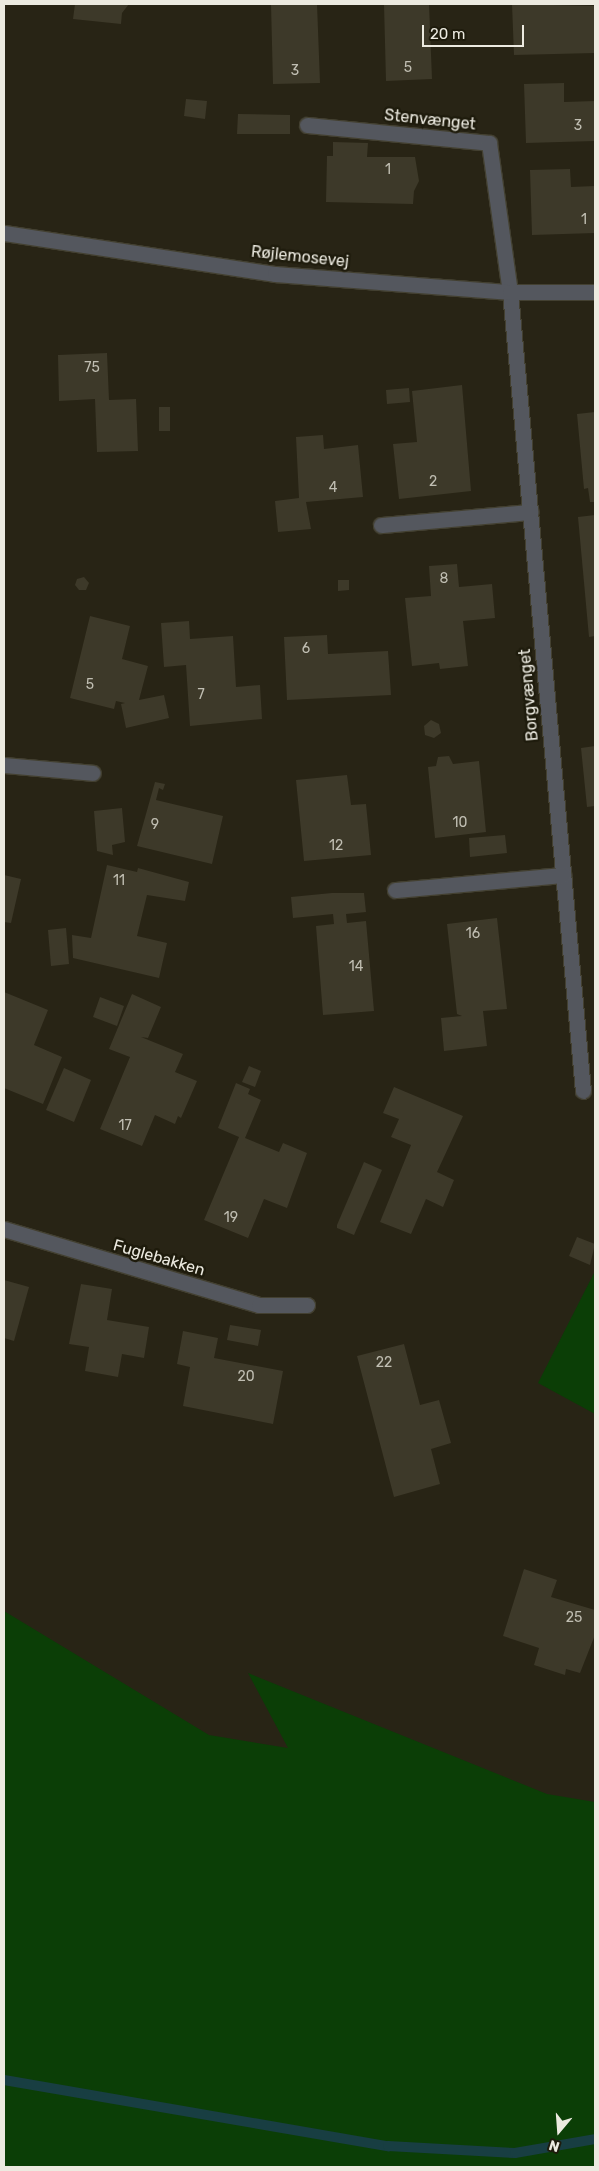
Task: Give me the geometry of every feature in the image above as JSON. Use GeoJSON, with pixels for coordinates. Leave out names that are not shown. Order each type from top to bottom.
{"type":"FeatureCollection","features":[{"type":"Feature","properties":{"kind":"street","name":"Stenvænget"},"geometry":{"type":"LineString","coordinates":[[307,125],[489,143],[510,292]]}},
{"type":"Feature","properties":{"kind":"street","name":"Røjlemosevej"},"geometry":{"type":"LineString","coordinates":[[4,233],[275,274],[510,292],[595,292]]}},
{"type":"Feature","properties":{"kind":"street","name":"Borgvænget"},"geometry":{"type":"LineString","coordinates":[[510,292],[583,1091]]}},
{"type":"Feature","properties":{"kind":"street"},"geometry":{"type":"LineString","coordinates":[[381,526],[530,512]]}},
{"type":"Feature","properties":{"kind":"street"},"geometry":{"type":"LineString","coordinates":[[4,765],[93,773]]}},
{"type":"Feature","properties":{"kind":"street"},"geometry":{"type":"LineString","coordinates":[[395,890],[563,875]]}},
{"type":"Feature","properties":{"kind":"street","name":"Fuglebakken"},"geometry":{"type":"LineString","coordinates":[[4,1229],[259,1305],[306,1305]]}},
{"type":"Feature","properties":{"kind":"green space"},"geometry":{"type":"Polygon","coordinates":[[[595,1271],[595,1414],[538,1383],[595,1271]]]}},
{"type":"Feature","properties":{"kind":"green space"},"geometry":{"type":"Polygon","coordinates":[[[4,1611],[209,1735],[288,1748],[248,1673],[547,1794],[595,1802],[595,2167],[4,2167],[4,1611]]]}},
{"type":"Feature","properties":{"kind":"building"},"geometry":{"type":"Polygon","coordinates":[[[75,4],[129,4],[122,13],[121,24],[73,19],[75,4]]]}},
{"type":"Feature","properties":{"kind":"building"},"geometry":{"type":"Polygon","coordinates":[[[271,4],[317,4],[320,83],[273,84],[271,4]]]}},
{"type":"Feature","properties":{"kind":"building"},"geometry":{"type":"Polygon","coordinates":[[[384,4],[429,4],[432,79],[386,81],[384,4]]]}},
{"type":"Feature","properties":{"kind":"building"},"geometry":{"type":"Polygon","coordinates":[[[512,4],[595,6],[595,53],[514,55],[512,4]]]}},
{"type":"Feature","properties":{"kind":"building"},"geometry":{"type":"Polygon","coordinates":[[[564,83],[564,102],[595,101],[595,141],[526,143],[524,84],[564,83]]]}},
{"type":"Feature","properties":{"kind":"building"},"geometry":{"type":"Polygon","coordinates":[[[186,99],[207,101],[205,119],[184,116],[186,99]]]}},
{"type":"Feature","properties":{"kind":"building"},"geometry":{"type":"Polygon","coordinates":[[[238,114],[290,115],[290,134],[237,134],[238,114]]]}},
{"type":"Feature","properties":{"kind":"building"},"geometry":{"type":"Polygon","coordinates":[[[333,142],[368,143],[367,157],[415,157],[419,181],[414,191],[413,204],[326,202],[327,156],[333,156],[333,142]]]}},
{"type":"Feature","properties":{"kind":"building"},"geometry":{"type":"Polygon","coordinates":[[[570,169],[571,187],[595,186],[595,233],[532,235],[530,170],[570,169]]]}},
{"type":"Feature","properties":{"kind":"building"},"geometry":{"type":"Polygon","coordinates":[[[107,353],[109,400],[136,399],[138,451],[97,452],[95,399],[59,401],[58,355],[107,353]]]}},
{"type":"Feature","properties":{"kind":"building"},"geometry":{"type":"Polygon","coordinates":[[[462,385],[471,491],[399,499],[393,444],[417,442],[412,391],[462,385]]]}},
{"type":"Feature","properties":{"kind":"building"},"geometry":{"type":"Polygon","coordinates":[[[409,388],[410,402],[387,404],[386,390],[409,388]]]}},
{"type":"Feature","properties":{"kind":"building"},"geometry":{"type":"Polygon","coordinates":[[[159,407],[170,407],[170,431],[159,431],[159,407]]]}},
{"type":"Feature","properties":{"kind":"building"},"geometry":{"type":"Polygon","coordinates":[[[595,412],[595,502],[590,502],[588,488],[584,489],[577,414],[595,412]]]}},
{"type":"Feature","properties":{"kind":"building"},"geometry":{"type":"Polygon","coordinates":[[[323,435],[324,449],[358,445],[363,497],[306,502],[311,529],[278,532],[275,501],[299,498],[296,437],[323,435]]]}},
{"type":"Feature","properties":{"kind":"building"},"geometry":{"type":"Polygon","coordinates":[[[595,515],[595,636],[589,637],[578,517],[595,515]]]}},
{"type":"Feature","properties":{"kind":"building"},"geometry":{"type":"Polygon","coordinates":[[[457,564],[459,587],[492,584],[495,618],[463,621],[468,666],[440,669],[439,663],[412,666],[405,598],[431,596],[429,566],[457,564]]]}},
{"type":"Feature","properties":{"kind":"building"},"geometry":{"type":"Polygon","coordinates":[[[84,577],[89,583],[86,590],[79,590],[75,585],[77,579],[84,577]]]}},
{"type":"Feature","properties":{"kind":"building"},"geometry":{"type":"Polygon","coordinates":[[[338,580],[349,580],[349,590],[338,591],[338,580]]]}},
{"type":"Feature","properties":{"kind":"building"},"geometry":{"type":"Polygon","coordinates":[[[90,616],[130,626],[122,659],[148,666],[139,700],[164,695],[169,718],[126,728],[121,704],[125,703],[116,701],[114,709],[70,698],[90,616]]]}},
{"type":"Feature","properties":{"kind":"building"},"geometry":{"type":"Polygon","coordinates":[[[189,621],[190,639],[233,636],[236,687],[260,685],[262,719],[190,726],[186,665],[164,667],[161,623],[189,621]]]}},
{"type":"Feature","properties":{"kind":"building"},"geometry":{"type":"Polygon","coordinates":[[[327,635],[328,654],[388,651],[391,695],[287,700],[284,637],[327,635]]]}},
{"type":"Feature","properties":{"kind":"building"},"geometry":{"type":"Polygon","coordinates":[[[431,720],[439,724],[441,733],[434,738],[425,735],[424,726],[431,720]]]}},
{"type":"Feature","properties":{"kind":"building"},"geometry":{"type":"Polygon","coordinates":[[[595,746],[595,806],[587,807],[581,748],[595,746]]]}},
{"type":"Feature","properties":{"kind":"building"},"geometry":{"type":"Polygon","coordinates":[[[449,756],[453,764],[479,761],[486,832],[435,838],[428,767],[436,766],[438,757],[449,756]]]}},
{"type":"Feature","properties":{"kind":"building"},"geometry":{"type":"Polygon","coordinates":[[[347,775],[351,805],[366,804],[371,855],[304,861],[296,780],[347,775]]]}},
{"type":"Feature","properties":{"kind":"building"},"geometry":{"type":"Polygon","coordinates":[[[155,782],[165,784],[163,790],[159,788],[156,800],[223,816],[212,864],[137,846],[155,782]]]}},
{"type":"Feature","properties":{"kind":"building"},"geometry":{"type":"Polygon","coordinates":[[[122,808],[125,842],[112,845],[113,855],[97,851],[94,811],[122,808]]]}},
{"type":"Feature","properties":{"kind":"building"},"geometry":{"type":"Polygon","coordinates":[[[505,835],[507,853],[470,857],[469,838],[505,835]]]}},
{"type":"Feature","properties":{"kind":"building"},"geometry":{"type":"Polygon","coordinates":[[[107,865],[137,872],[138,868],[189,882],[185,901],[147,895],[137,936],[167,943],[159,978],[73,958],[72,935],[91,938],[107,865]]]}},
{"type":"Feature","properties":{"kind":"building"},"geometry":{"type":"Polygon","coordinates":[[[4,875],[21,879],[11,923],[4,922],[4,875]]]}},
{"type":"Feature","properties":{"kind":"building"},"geometry":{"type":"Polygon","coordinates":[[[332,893],[364,893],[366,912],[346,914],[347,923],[366,921],[374,1011],[323,1015],[316,926],[334,924],[333,914],[293,918],[291,897],[332,893]]]}},
{"type":"Feature","properties":{"kind":"building"},"geometry":{"type":"Polygon","coordinates":[[[497,918],[507,1009],[483,1011],[487,1046],[444,1051],[441,1018],[462,1016],[457,1014],[447,924],[497,918]]]}},
{"type":"Feature","properties":{"kind":"building"},"geometry":{"type":"Polygon","coordinates":[[[66,928],[69,964],[51,966],[48,930],[66,928]]]}},
{"type":"Feature","properties":{"kind":"building"},"geometry":{"type":"Polygon","coordinates":[[[4,992],[48,1010],[34,1045],[62,1057],[43,1104],[4,1088],[4,992]]]}},
{"type":"Feature","properties":{"kind":"building"},"geometry":{"type":"Polygon","coordinates":[[[132,994],[161,1007],[148,1038],[141,1037],[183,1054],[175,1072],[197,1081],[181,1118],[178,1116],[175,1124],[155,1115],[142,1146],[100,1129],[130,1057],[109,1049],[132,994]]]}},
{"type":"Feature","properties":{"kind":"building"},"geometry":{"type":"Polygon","coordinates":[[[100,997],[124,1006],[117,1026],[93,1017],[100,997]]]}},
{"type":"Feature","properties":{"kind":"building"},"geometry":{"type":"Polygon","coordinates":[[[249,1066],[261,1071],[255,1087],[242,1082],[249,1066]]]}},
{"type":"Feature","properties":{"kind":"building"},"geometry":{"type":"Polygon","coordinates":[[[64,1068],[91,1080],[74,1122],[46,1110],[64,1068]]]}},
{"type":"Feature","properties":{"kind":"building"},"geometry":{"type":"Polygon","coordinates":[[[236,1083],[250,1089],[248,1094],[261,1100],[245,1138],[279,1152],[283,1143],[307,1153],[287,1208],[264,1199],[248,1238],[204,1220],[239,1137],[218,1128],[236,1083]]]}},
{"type":"Feature","properties":{"kind":"building"},"geometry":{"type":"Polygon","coordinates":[[[394,1087],[463,1116],[437,1172],[454,1180],[443,1207],[426,1199],[411,1234],[380,1222],[411,1145],[391,1137],[399,1119],[383,1113],[394,1087]]]}},
{"type":"Feature","properties":{"kind":"building"},"geometry":{"type":"Polygon","coordinates":[[[364,1162],[382,1170],[354,1235],[337,1228],[337,1225],[364,1162]]]}},
{"type":"Feature","properties":{"kind":"building"},"geometry":{"type":"Polygon","coordinates":[[[577,1237],[595,1244],[590,1265],[569,1256],[577,1237]]]}},
{"type":"Feature","properties":{"kind":"building"},"geometry":{"type":"Polygon","coordinates":[[[4,1280],[29,1287],[14,1341],[4,1338],[4,1280]]]}},
{"type":"Feature","properties":{"kind":"building"},"geometry":{"type":"Polygon","coordinates":[[[81,1284],[112,1289],[107,1320],[149,1327],[144,1358],[122,1354],[118,1377],[85,1371],[89,1347],[69,1344],[81,1284]]]}},
{"type":"Feature","properties":{"kind":"building"},"geometry":{"type":"Polygon","coordinates":[[[230,1325],[261,1330],[258,1346],[227,1340],[230,1325]]]}},
{"type":"Feature","properties":{"kind":"building"},"geometry":{"type":"Polygon","coordinates":[[[183,1331],[218,1338],[214,1358],[283,1371],[273,1424],[183,1406],[190,1367],[177,1364],[183,1331]]]}},
{"type":"Feature","properties":{"kind":"building"},"geometry":{"type":"Polygon","coordinates":[[[404,1344],[420,1405],[439,1400],[451,1443],[431,1449],[440,1484],[394,1497],[357,1356],[404,1344]]]}},
{"type":"Feature","properties":{"kind":"building"},"geometry":{"type":"Polygon","coordinates":[[[524,1569],[557,1580],[551,1597],[595,1610],[595,1635],[580,1673],[566,1669],[565,1675],[534,1665],[539,1648],[503,1636],[524,1569]]]}},
{"type":"Feature","properties":{"kind":"waterway"},"geometry":{"type":"LineString","coordinates":[[4,2080],[388,2146],[515,2153],[595,2139]]}}]}
